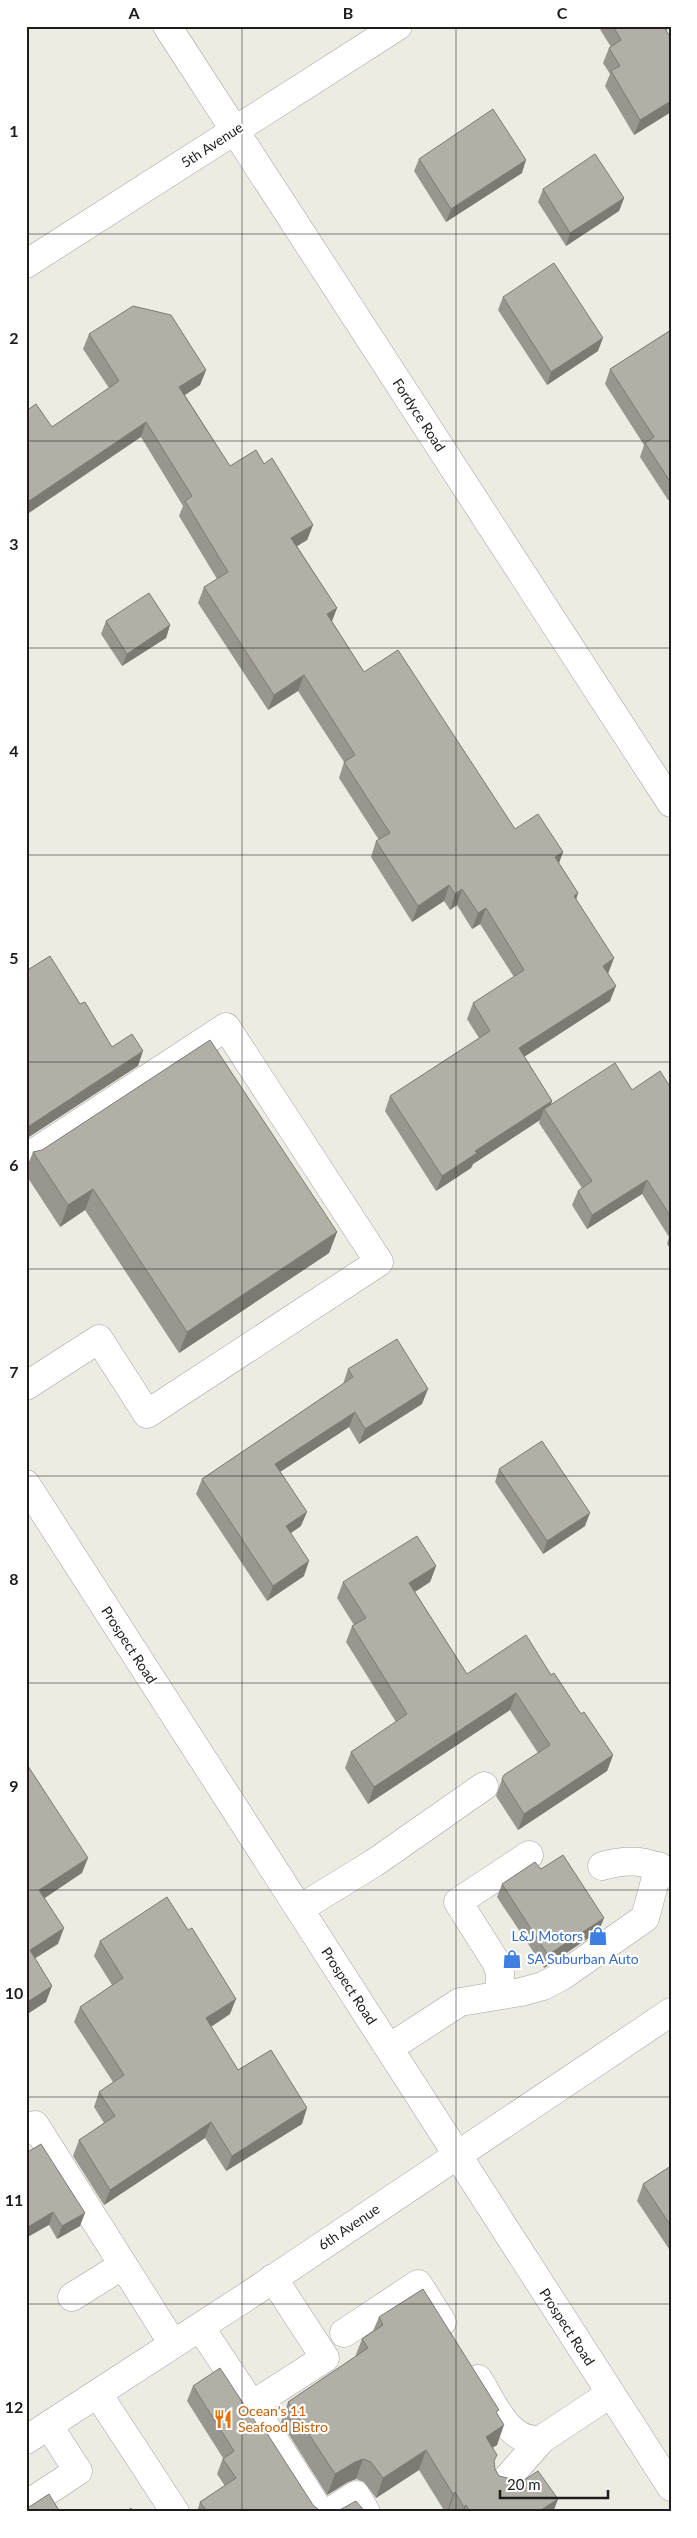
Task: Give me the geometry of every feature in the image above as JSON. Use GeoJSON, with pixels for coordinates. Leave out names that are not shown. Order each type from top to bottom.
{"type":"FeatureCollection","features":[{"type":"Feature","properties":{"kind":"street","name":"Fordyce Road"},"geometry":{"type":"LineString","coordinates":[[167,26],[671,803]]}},
{"type":"Feature","properties":{"kind":"street","name":"5th Avenue"},"geometry":{"type":"LineString","coordinates":[[26,264],[398,26]]}},
{"type":"Feature","properties":{"kind":"street"},"geometry":{"type":"LineString","coordinates":[[26,1158],[226,1028],[379,1262],[147,1414],[99,1339],[26,1386]]}},
{"type":"Feature","properties":{"kind":"street","name":"Prospect Road"},"geometry":{"type":"LineString","coordinates":[[26,1484],[671,2487]]}},
{"type":"Feature","properties":{"kind":"street"},"geometry":{"type":"LineString","coordinates":[[299,1909],[374,1862],[484,1786]]}},
{"type":"Feature","properties":{"kind":"street"},"geometry":{"type":"LineString","coordinates":[[499,1995],[500,1972],[496,1962],[458,1902],[529,1855]]}},
{"type":"Feature","properties":{"kind":"street"},"geometry":{"type":"LineString","coordinates":[[389,2048],[460,2002],[543,1986],[562,1976],[645,1918],[665,1870],[644,1861],[628,1860],[602,1866]]}},
{"type":"Feature","properties":{"kind":"street","name":"6th Avenue"},"geometry":{"type":"LineString","coordinates":[[26,2440],[200,2327],[671,2012]]}},
{"type":"Feature","properties":{"kind":"street"},"geometry":{"type":"LineString","coordinates":[[26,2131],[35,2125],[173,2344]]}},
{"type":"Feature","properties":{"kind":"street"},"geometry":{"type":"LineString","coordinates":[[72,2297],[123,2264]]}},
{"type":"Feature","properties":{"kind":"street"},"geometry":{"type":"LineString","coordinates":[[252,2405],[326,2358],[273,2278]]}},
{"type":"Feature","properties":{"kind":"street"},"geometry":{"type":"LineString","coordinates":[[344,2333],[418,2284],[513,2432],[526,2440],[542,2439]]}},
{"type":"Feature","properties":{"kind":"street"},"geometry":{"type":"LineString","coordinates":[[200,2327],[320,2512]]}},
{"type":"Feature","properties":{"kind":"street"},"geometry":{"type":"LineString","coordinates":[[98,2394],[176,2512]]}},
{"type":"Feature","properties":{"kind":"street"},"geometry":{"type":"LineString","coordinates":[[502,2484],[542,2439],[610,2394]]}},
{"type":"Feature","properties":{"kind":"street"},"geometry":{"type":"LineString","coordinates":[[26,2505],[78,2471],[49,2426]]}},
{"type":"Feature","properties":{"kind":"street"},"geometry":{"type":"LineString","coordinates":[[329,2512],[356,2495],[366,2512]]}},
{"type":"Feature","properties":{"kind":"building"},"geometry":{"type":"Polygon","coordinates":[[[613,26],[663,26],[671,38],[671,101],[640,120],[611,71],[620,66],[609,48],[621,40],[613,26]]]}},
{"type":"Feature","properties":{"kind":"building"},"geometry":{"type":"Polygon","coordinates":[[[493,109],[526,160],[451,209],[419,159],[493,109]]]}},
{"type":"Feature","properties":{"kind":"building"},"geometry":{"type":"Polygon","coordinates":[[[595,154],[624,198],[570,233],[543,189],[595,154]]]}},
{"type":"Feature","properties":{"kind":"building"},"geometry":{"type":"Polygon","coordinates":[[[554,263],[603,338],[551,372],[503,297],[554,263]]]}},
{"type":"Feature","properties":{"kind":"building"},"geometry":{"type":"Polygon","coordinates":[[[133,306],[171,315],[206,370],[179,387],[230,466],[256,450],[264,464],[272,458],[313,525],[291,538],[337,608],[327,614],[364,672],[398,650],[515,829],[538,814],[563,852],[555,857],[578,893],[574,896],[614,958],[603,966],[616,986],[519,1048],[552,1101],[475,1151],[477,1153],[442,1176],[390,1096],[490,1031],[473,1003],[524,970],[486,908],[478,913],[462,889],[455,894],[449,885],[418,906],[376,841],[390,833],[344,762],[355,755],[304,675],[274,695],[204,587],[228,572],[185,501],[192,496],[146,422],[26,503],[26,411],[36,404],[52,427],[119,381],[89,334],[133,306]]]}},
{"type":"Feature","properties":{"kind":"building"},"geometry":{"type":"Polygon","coordinates":[[[671,330],[671,483],[645,443],[654,437],[610,369],[671,330]]]}},
{"type":"Feature","properties":{"kind":"building"},"geometry":{"type":"Polygon","coordinates":[[[149,593],[170,625],[127,654],[106,621],[149,593]]]}},
{"type":"Feature","properties":{"kind":"building"},"geometry":{"type":"Polygon","coordinates":[[[50,956],[80,1004],[85,1002],[112,1047],[132,1034],[143,1051],[26,1128],[26,971],[50,956]]]}},
{"type":"Feature","properties":{"kind":"building"},"geometry":{"type":"Polygon","coordinates":[[[210,1040],[337,1232],[187,1332],[93,1189],[68,1205],[33,1152],[42,1150],[210,1040]]]}},
{"type":"Feature","properties":{"kind":"building"},"geometry":{"type":"Polygon","coordinates":[[[615,1063],[632,1090],[660,1071],[671,1088],[671,1217],[647,1180],[592,1215],[578,1191],[592,1181],[544,1109],[615,1063]]]}},
{"type":"Feature","properties":{"kind":"building"},"geometry":{"type":"Polygon","coordinates":[[[397,1339],[428,1389],[365,1429],[355,1412],[275,1464],[307,1512],[286,1526],[309,1561],[273,1586],[202,1479],[353,1377],[348,1369],[397,1339]]]}},
{"type":"Feature","properties":{"kind":"building"},"geometry":{"type":"Polygon","coordinates":[[[542,1441],[590,1513],[547,1541],[499,1469],[542,1441]]]}},
{"type":"Feature","properties":{"kind":"building"},"geometry":{"type":"Polygon","coordinates":[[[417,1536],[436,1566],[409,1583],[467,1674],[526,1635],[551,1675],[554,1673],[581,1714],[584,1712],[613,1755],[524,1814],[502,1779],[504,1775],[550,1745],[516,1693],[374,1787],[351,1752],[407,1714],[352,1626],[366,1618],[343,1582],[417,1536]]]}},
{"type":"Feature","properties":{"kind":"building"},"geometry":{"type":"Polygon","coordinates":[[[26,1763],[88,1858],[39,1890],[64,1928],[30,1950],[52,1986],[26,2003],[26,1763]]]}},
{"type":"Feature","properties":{"kind":"building"},"geometry":{"type":"Polygon","coordinates":[[[563,1855],[604,1918],[548,1955],[502,1884],[535,1862],[541,1869],[563,1855]]]}},
{"type":"Feature","properties":{"kind":"building"},"geometry":{"type":"Polygon","coordinates":[[[167,1897],[188,1930],[192,1928],[236,1999],[206,2018],[238,2070],[271,2050],[307,2108],[232,2156],[211,2122],[110,2190],[79,2140],[115,2116],[99,2092],[124,2075],[80,2007],[123,1978],[100,1941],[167,1897]]]}},
{"type":"Feature","properties":{"kind":"building"},"geometry":{"type":"Polygon","coordinates":[[[41,2144],[85,2213],[62,2226],[53,2212],[26,2228],[26,2153],[41,2144]]]}},
{"type":"Feature","properties":{"kind":"building"},"geometry":{"type":"Polygon","coordinates":[[[671,2166],[671,2226],[643,2184],[671,2166]]]}},
{"type":"Feature","properties":{"kind":"building"},"geometry":{"type":"Polygon","coordinates":[[[423,2289],[499,2410],[496,2412],[504,2425],[486,2437],[497,2455],[494,2461],[495,2469],[499,2476],[511,2479],[515,2486],[538,2471],[558,2499],[538,2512],[470,2512],[466,2505],[464,2507],[455,2492],[453,2494],[426,2450],[383,2478],[371,2462],[363,2459],[335,2474],[288,2402],[368,2348],[362,2339],[383,2325],[379,2317],[423,2289]]]}},
{"type":"Feature","properties":{"kind":"building"},"geometry":{"type":"Polygon","coordinates":[[[220,2368],[258,2426],[261,2424],[313,2505],[319,2510],[334,2512],[207,2512],[200,2502],[236,2478],[223,2459],[234,2451],[193,2386],[220,2368]]]}},
{"type":"Feature","properties":{"kind":"building"},"geometry":{"type":"Polygon","coordinates":[[[49,2494],[60,2512],[26,2512],[26,2509],[49,2494]]]}},
{"type":"Feature","properties":{"kind":"building"},"geometry":{"type":"Polygon","coordinates":[[[356,2501],[365,2512],[336,2512],[356,2501]]]}},
{"type":"Feature","properties":{"kind":"place","name":"L&J Motors"},"geometry":{"type":"Point","coordinates":[598,1936]}},
{"type":"Feature","properties":{"kind":"place","name":"SA Suburban Auto"},"geometry":{"type":"Point","coordinates":[512,1959]}},
{"type":"Feature","properties":{"kind":"place","name":"Ocean's 11 Seafood Bistro"},"geometry":{"type":"Point","coordinates":[223,2419]}}]}
